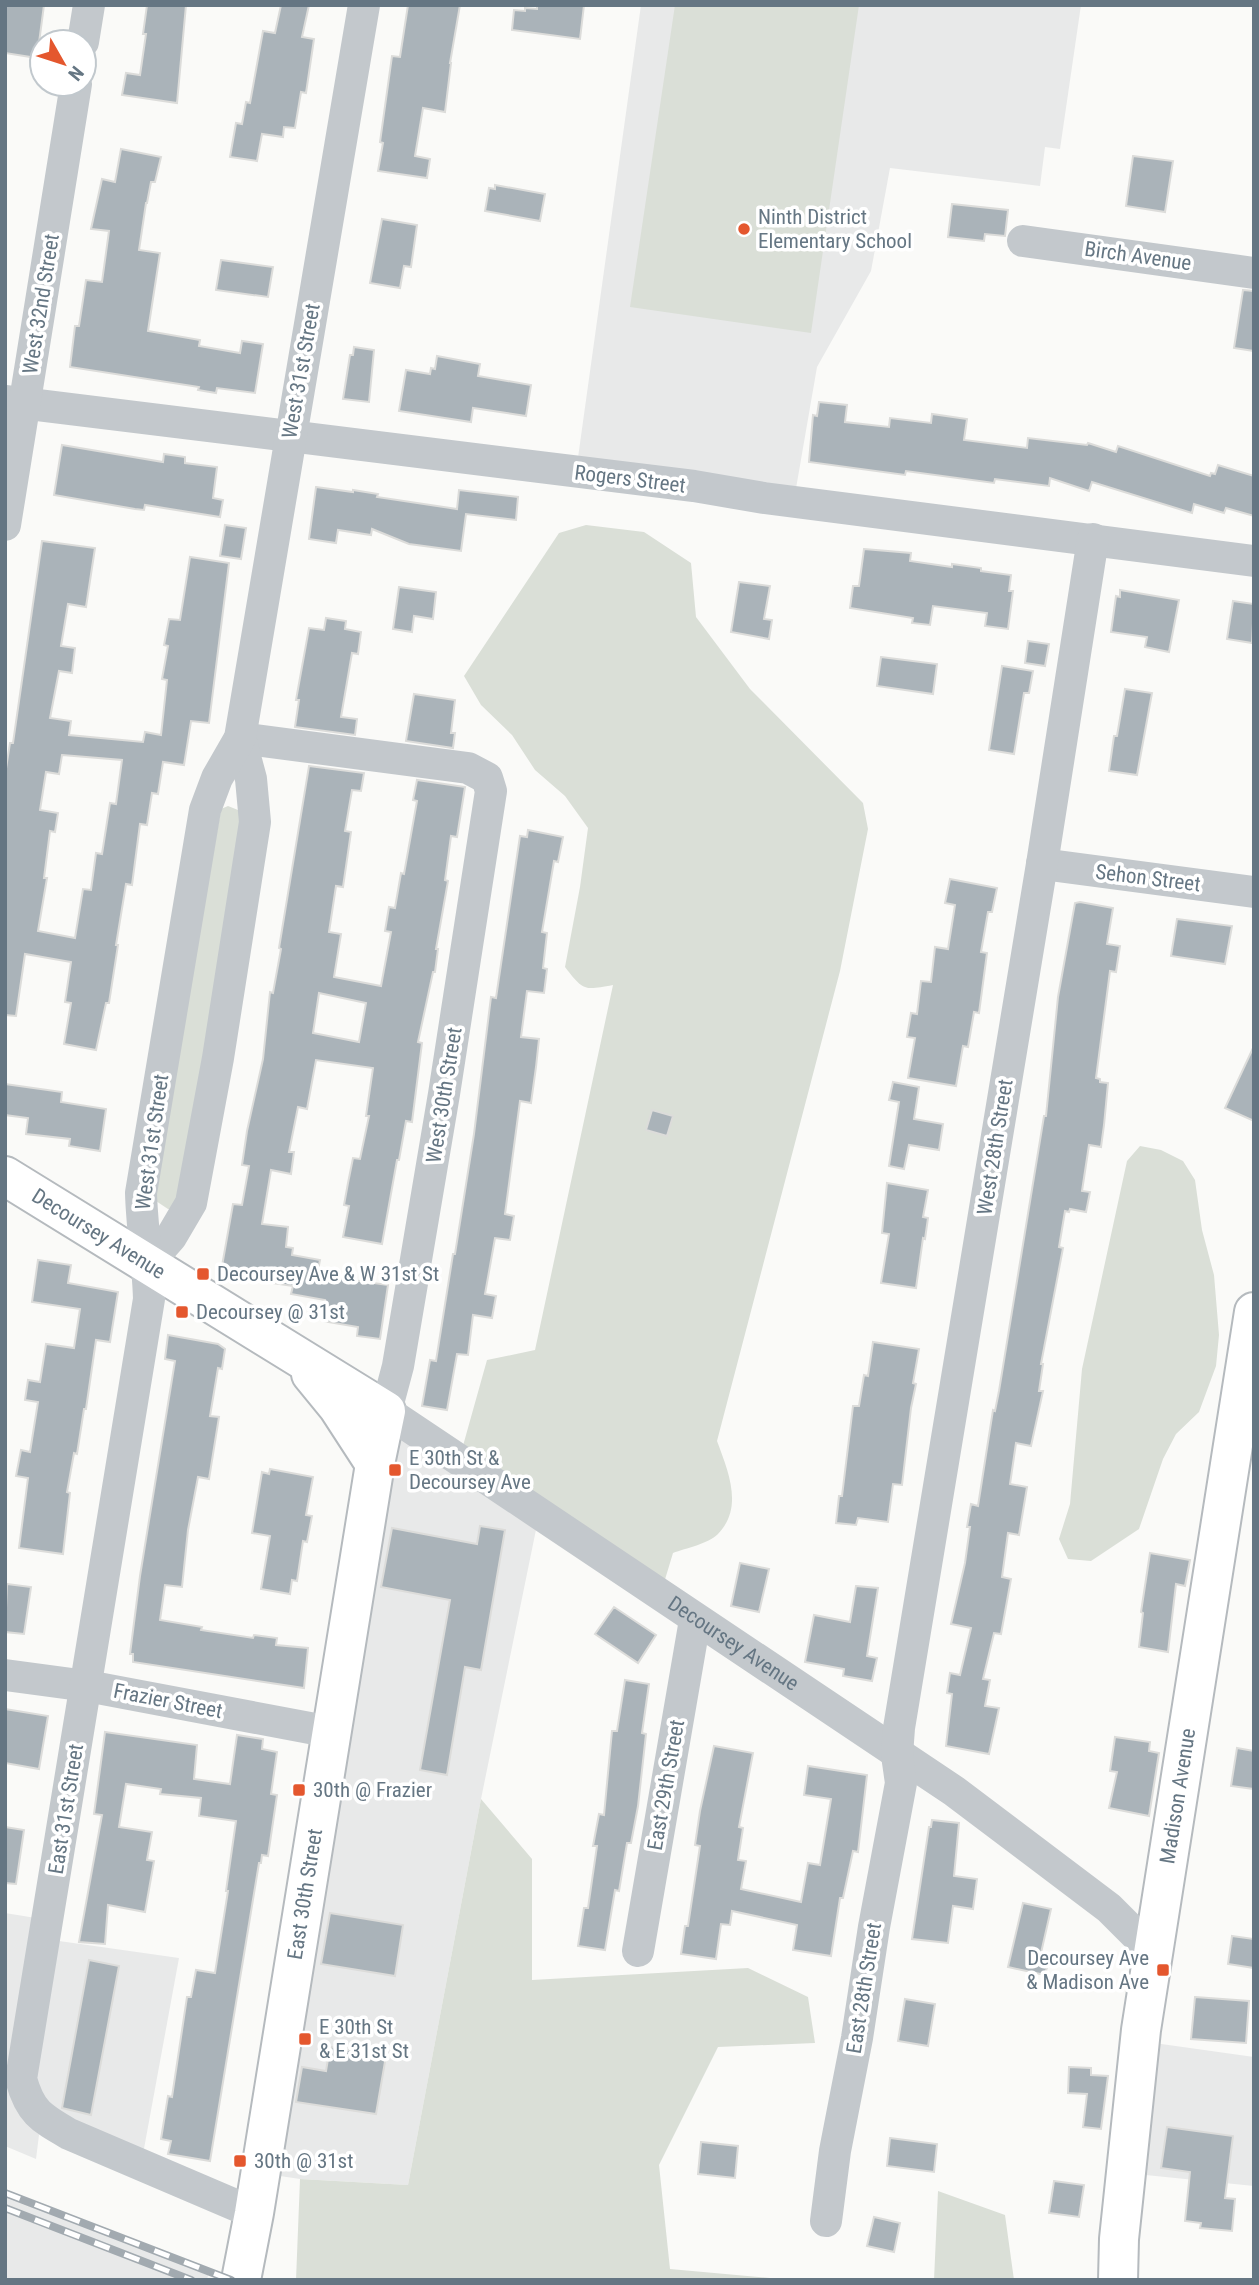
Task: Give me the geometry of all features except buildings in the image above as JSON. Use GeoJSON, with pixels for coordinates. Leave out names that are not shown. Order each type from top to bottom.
{"type":"FeatureCollection","features":[{"type":"Feature","properties":{"kind":"main road","name":"Decoursey Avenue"},"geometry":{"type":"LineString","coordinates":[[5,1176],[386,1411]]}},
{"type":"Feature","properties":{"kind":"main road","name":"Madison Avenue"},"geometry":{"type":"LineString","coordinates":[[1118,2280],[1119,2239],[1141,2030],[1254,1312]]}},
{"type":"Feature","properties":{"kind":"main road","name":"Decoursey Avenue"},"geometry":{"type":"LineString","coordinates":[[299,1357],[338,1407],[374,1464]]}},
{"type":"Feature","properties":{"kind":"main road","name":"East 30th Street"},"geometry":{"type":"LineString","coordinates":[[241,2280],[374,1464],[386,1411]]}},
{"type":"Feature","properties":{"kind":"street"},"geometry":{"type":"LineString","coordinates":[[85,28],[89,5]]}},
{"type":"Feature","properties":{"kind":"street","name":"West 31st Street"},"geometry":{"type":"LineString","coordinates":[[148,1263],[142,1230],[141,1193],[205,810],[217,778],[240,738],[364,5]]}},
{"type":"Feature","properties":{"kind":"street","name":"West 32nd Street"},"geometry":{"type":"LineString","coordinates":[[5,525],[15,403],[73,98]]}},
{"type":"Feature","properties":{"kind":"street","name":"Birch Avenue"},"geometry":{"type":"LineString","coordinates":[[1023,241],[1254,272]]}},
{"type":"Feature","properties":{"kind":"street","name":"Rogers Street"},"geometry":{"type":"LineString","coordinates":[[15,403],[290,435],[1254,561]]}},
{"type":"Feature","properties":{"kind":"street","name":"West 28th Street"},"geometry":{"type":"LineString","coordinates":[[897,1755],[898,1728],[1042,864],[1093,539]]}},
{"type":"Feature","properties":{"kind":"street","name":"West 31st Street"},"geometry":{"type":"LineString","coordinates":[[148,1263],[171,1237],[191,1203],[218,1058],[256,822],[251,779],[240,738]]}},
{"type":"Feature","properties":{"kind":"street","name":"West 30th Street"},"geometry":{"type":"LineString","coordinates":[[240,738],[468,768],[487,778],[491,791],[442,1107],[398,1366],[386,1411]]}},
{"type":"Feature","properties":{"kind":"street","name":"Sehon Street"},"geometry":{"type":"LineString","coordinates":[[1042,864],[1254,892]]}},
{"type":"Feature","properties":{"kind":"street","name":"East 31st Street"},"geometry":{"type":"LineString","coordinates":[[148,1263],[149,1299],[21,2079],[27,2100],[41,2118],[69,2134],[254,2213]]}},
{"type":"Feature","properties":{"kind":"street","name":"Decoursey Avenue"},"geometry":{"type":"LineString","coordinates":[[386,1411],[954,1791],[1109,1908],[1153,1952]]}},
{"type":"Feature","properties":{"kind":"street","name":"East 29th Street"},"geometry":{"type":"LineString","coordinates":[[638,1951],[695,1620]]}},
{"type":"Feature","properties":{"kind":"street","name":"Frazier Street"},"geometry":{"type":"LineString","coordinates":[[5,1675],[87,1686],[331,1732]]}},
{"type":"Feature","properties":{"kind":"street","name":"East 28th Street"},"geometry":{"type":"LineString","coordinates":[[826,2221],[835,2151],[901,1783],[897,1755]]}},
{"type":"Feature","properties":{"kind":"shaded area","name":"Ninth District Elementary School"},"geometry":{"type":"Polygon","coordinates":[[[641,5],[1081,5],[1060,149],[1045,147],[1040,186],[890,168],[871,271],[817,367],[794,500],[576,472],[641,5]]]}},
{"type":"Feature","properties":{"kind":"shaded area"},"geometry":{"type":"Polygon","coordinates":[[[675,5],[859,5],[811,333],[630,307],[675,5]]]}},
{"type":"Feature","properties":{"kind":"shaded area"},"geometry":{"type":"Polygon","coordinates":[[[586,525],[644,532],[691,563],[696,617],[750,689],[863,803],[868,829],[840,971],[717,1441],[729,1476],[732,1501],[730,1512],[726,1523],[714,1537],[673,1553],[660,1596],[459,1460],[487,1360],[535,1350],[613,985],[586,987],[565,967],[588,828],[565,796],[535,770],[512,735],[481,705],[464,676],[559,533],[586,525]]]}},
{"type":"Feature","properties":{"kind":"shaded area"},"geometry":{"type":"Polygon","coordinates":[[[228,806],[238,810],[244,818],[184,1192],[172,1209],[168,1209],[153,1199],[221,809],[228,806]]]}},
{"type":"Feature","properties":{"kind":"shaded area"},"geometry":{"type":"Polygon","coordinates":[[[1140,1146],[1161,1150],[1183,1161],[1195,1180],[1202,1230],[1214,1275],[1219,1335],[1216,1366],[1199,1412],[1176,1434],[1163,1459],[1139,1529],[1091,1561],[1068,1559],[1059,1539],[1070,1504],[1082,1369],[1127,1161],[1140,1146]]]}},
{"type":"Feature","properties":{"kind":"shaded area"},"geometry":{"type":"Polygon","coordinates":[[[386,1411],[539,1515],[481,1799],[408,2185],[300,2179],[260,2173],[386,1411]]]}},
{"type":"Feature","properties":{"kind":"shaded area"},"geometry":{"type":"Polygon","coordinates":[[[481,1799],[532,1859],[532,1980],[748,1968],[808,1997],[815,2043],[718,2047],[659,2165],[670,2269],[791,2280],[296,2280],[300,2179],[408,2185],[481,1799]]]}},
{"type":"Feature","properties":{"kind":"shaded area"},"geometry":{"type":"Polygon","coordinates":[[[5,1913],[48,1920],[45,1939],[179,1958],[141,2165],[41,2119],[36,2159],[5,2146],[5,1913]]]}},
{"type":"Feature","properties":{"kind":"shaded area"},"geometry":{"type":"Polygon","coordinates":[[[1140,2041],[1254,2057],[1254,2186],[1126,2173],[1140,2041]]]}},
{"type":"Feature","properties":{"kind":"shaded area"},"geometry":{"type":"Polygon","coordinates":[[[938,2191],[1005,2215],[1014,2280],[934,2280],[938,2191]]]}},
{"type":"Feature","properties":{"kind":"shaded area"},"geometry":{"type":"Polygon","coordinates":[[[5,2193],[209,2271],[207,2280],[5,2280],[5,2193]]]}},
{"type":"Feature","properties":{"kind":"railway"},"geometry":{"type":"LineString","coordinates":[[5,2193],[231,2280]]}},
{"type":"Feature","properties":{"kind":"railway"},"geometry":{"type":"LineString","coordinates":[[5,2208],[191,2280]]}},
{"type":"Feature","properties":{"kind":"place","name":"Ninth District Elementary School"},"geometry":{"type":"Point","coordinates":[744,229]}},
{"type":"Feature","properties":{"kind":"place","name":"Decoursey Ave & W 31st St"},"geometry":{"type":"Point","coordinates":[203,1274]}},
{"type":"Feature","properties":{"kind":"place","name":"Decoursey @ 31st"},"geometry":{"type":"Point","coordinates":[182,1312]}},
{"type":"Feature","properties":{"kind":"place","name":"E 30th St & Decoursey Ave"},"geometry":{"type":"Point","coordinates":[395,1470]}},
{"type":"Feature","properties":{"kind":"place","name":"30th @ Frazier"},"geometry":{"type":"Point","coordinates":[299,1790]}},
{"type":"Feature","properties":{"kind":"place","name":"Decoursey Ave & Madison Ave"},"geometry":{"type":"Point","coordinates":[1163,1970]}},
{"type":"Feature","properties":{"kind":"place","name":"E 30th St & E 31st St"},"geometry":{"type":"Point","coordinates":[305,2039]}},
{"type":"Feature","properties":{"kind":"place","name":"30th @ 31st"},"geometry":{"type":"Point","coordinates":[240,2161]}}]}
